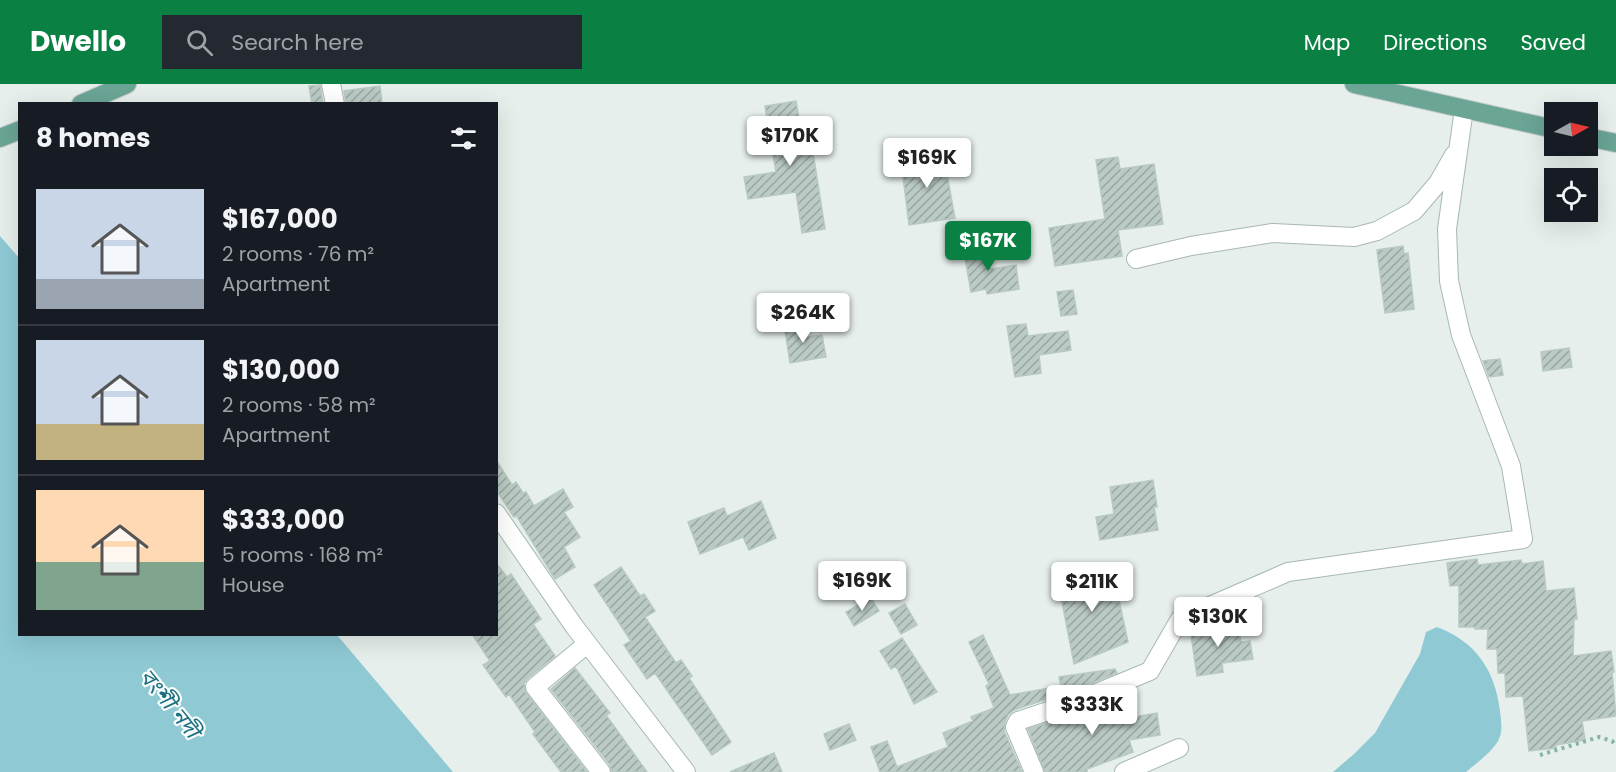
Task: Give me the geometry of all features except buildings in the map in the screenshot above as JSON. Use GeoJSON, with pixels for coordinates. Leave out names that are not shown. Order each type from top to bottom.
{"type":"FeatureCollection","features":[{"type":"Feature","properties":{"kind":"main road"},"geometry":{"type":"LineString","coordinates":[[86,102],[126,84]]}},
{"type":"Feature","properties":{"kind":"main road"},"geometry":{"type":"LineString","coordinates":[[1354,84],[1544,127]]}},
{"type":"Feature","properties":{"kind":"main road"},"geometry":{"type":"LineString","coordinates":[[0,138],[18,131]]}},
{"type":"Feature","properties":{"kind":"main road"},"geometry":{"type":"LineString","coordinates":[[1598,139],[1616,143]]}},
{"type":"Feature","properties":{"kind":"street"},"geometry":{"type":"LineString","coordinates":[[331,84],[335,102]]}},
{"type":"Feature","properties":{"kind":"street"},"geometry":{"type":"LineString","coordinates":[[1034,772],[1015,727],[1018,721],[1150,671],[1180,619],[1288,572],[1522,539],[1511,466],[1461,335],[1449,281],[1447,229],[1464,109]]}},
{"type":"Feature","properties":{"kind":"street"},"geometry":{"type":"LineString","coordinates":[[1136,259],[1191,246],[1273,233],[1354,237],[1377,231],[1414,211],[1438,183],[1459,146]]}},
{"type":"Feature","properties":{"kind":"street"},"geometry":{"type":"LineString","coordinates":[[498,516],[587,644],[686,772]]}},
{"type":"Feature","properties":{"kind":"street"},"geometry":{"type":"LineString","coordinates":[[587,644],[535,687],[601,772]]}},
{"type":"Feature","properties":{"kind":"street"},"geometry":{"type":"LineString","coordinates":[[1124,772],[1179,748]]}},
{"type":"Feature","properties":{"kind":"path"},"geometry":{"type":"LineString","coordinates":[[1540,755],[1599,737],[1612,741],[1616,745]]}},
{"type":"Feature","properties":{"kind":"water","name":"বংশী নদী"},"geometry":{"type":"Polygon","coordinates":[[[0,236],[18,257],[18,636],[338,636],[453,772],[0,772],[0,236]]]}},
{"type":"Feature","properties":{"kind":"water"},"geometry":{"type":"Polygon","coordinates":[[[1437,627],[1451,633],[1473,649],[1488,670],[1494,683],[1501,718],[1501,732],[1496,744],[1489,753],[1466,772],[1333,772],[1375,733],[1420,654],[1426,632],[1437,627]]]}}]}
